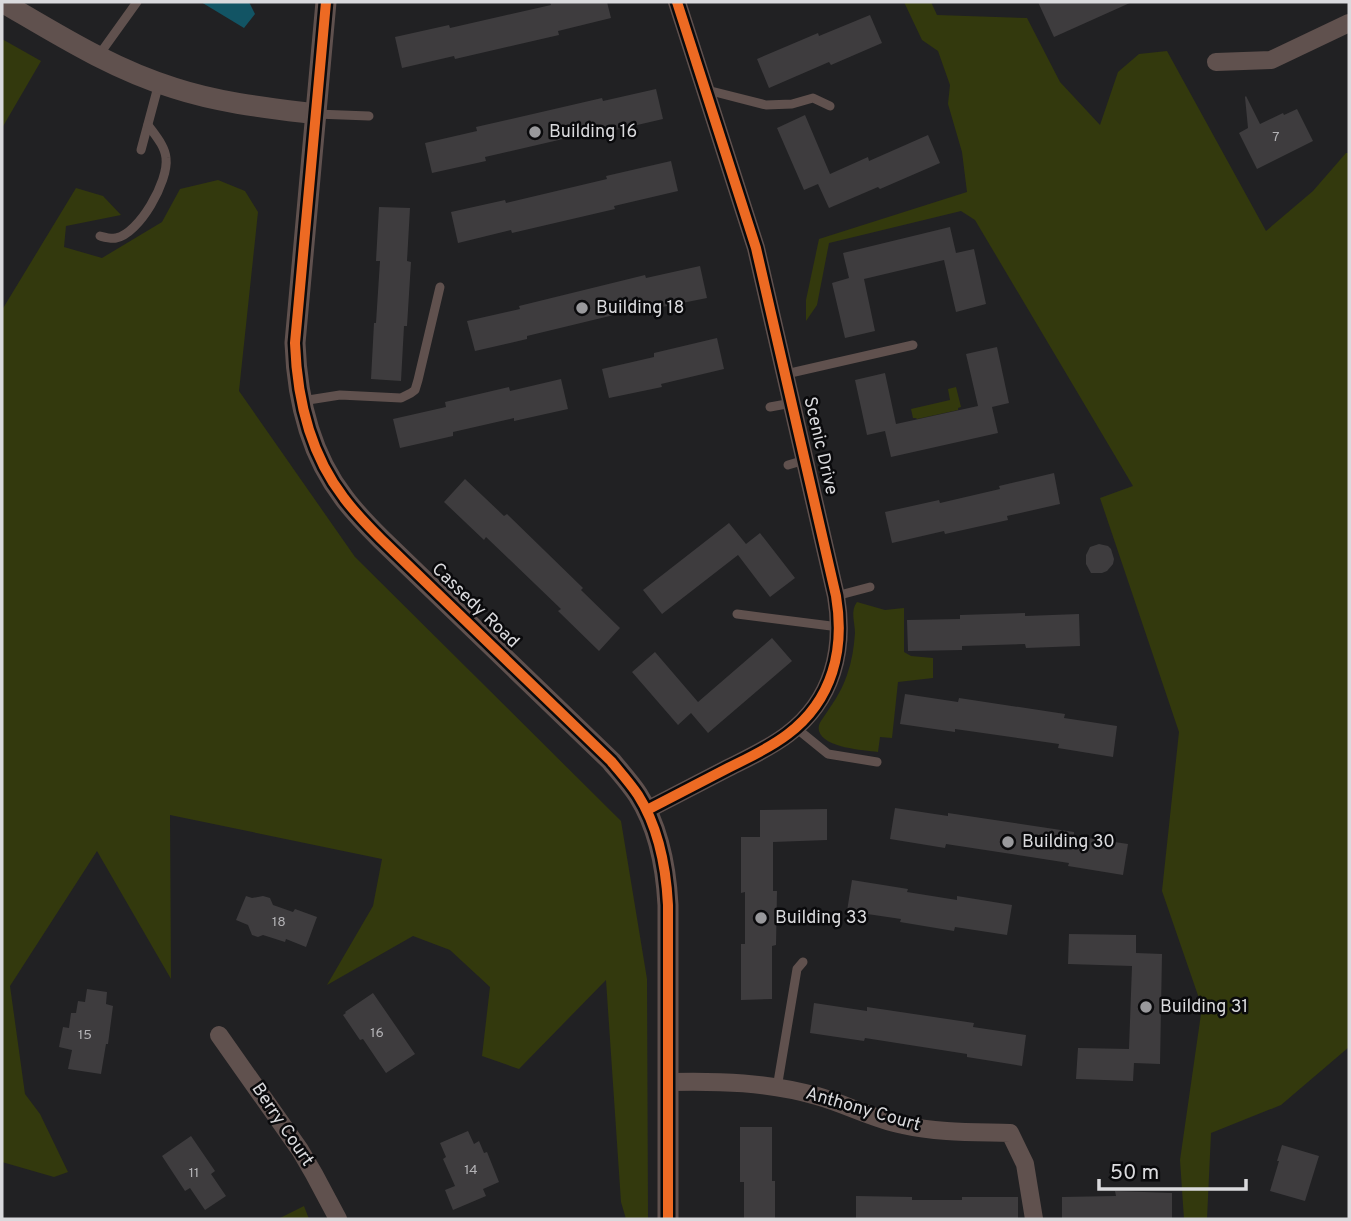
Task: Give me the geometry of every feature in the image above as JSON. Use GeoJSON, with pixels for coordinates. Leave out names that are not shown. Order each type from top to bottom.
{"type":"FeatureCollection","features":[{"type":"Feature","properties":{"kind":"street"},"geometry":{"type":"LineString","coordinates":[[2,2],[98,57],[159,83],[229,101],[316,114]]}},
{"type":"Feature","properties":{"kind":"street","name":"Cassedy Road"},"geometry":{"type":"LineString","coordinates":[[326,2],[295,344],[301,401],[322,462],[354,511],[611,761],[632,786],[654,825],[667,885],[668,1219]]}},
{"type":"Feature","properties":{"kind":"street","name":"Scenic Drive"},"geometry":{"type":"LineString","coordinates":[[647,810],[759,753],[796,728],[813,710],[827,686],[837,656],[840,627],[836,596],[797,463],[792,403],[750,228],[677,2]]}},
{"type":"Feature","properties":{"kind":"street"},"geometry":{"type":"LineString","coordinates":[[1216,62],[1271,60],[1349,23]]}},
{"type":"Feature","properties":{"kind":"street","name":"Berry Court"},"geometry":{"type":"LineString","coordinates":[[219,1035],[300,1150],[338,1219]]}},
{"type":"Feature","properties":{"kind":"street","name":"Anthony Court"},"geometry":{"type":"LineString","coordinates":[[668,1082],[748,1082],[819,1096],[903,1125],[933,1130],[1010,1133],[1025,1164],[1034,1219]]}},
{"type":"Feature","properties":{"kind":"lane"},"geometry":{"type":"LineString","coordinates":[[98,57],[137,2]]}},
{"type":"Feature","properties":{"kind":"lane"},"geometry":{"type":"LineString","coordinates":[[141,150],[159,83]]}},
{"type":"Feature","properties":{"kind":"lane"},"geometry":{"type":"LineString","coordinates":[[705,90],[766,105],[792,104],[813,98],[830,106]]}},
{"type":"Feature","properties":{"kind":"lane"},"geometry":{"type":"LineString","coordinates":[[316,114],[369,117]]}},
{"type":"Feature","properties":{"kind":"lane"},"geometry":{"type":"LineString","coordinates":[[100,236],[116,239],[128,233],[139,221],[162,184],[167,168],[166,156],[148,125]]}},
{"type":"Feature","properties":{"kind":"lane"},"geometry":{"type":"LineString","coordinates":[[301,401],[340,395],[401,398],[411,393],[418,380],[440,287]]}},
{"type":"Feature","properties":{"kind":"lane"},"geometry":{"type":"LineString","coordinates":[[786,374],[913,345]]}},
{"type":"Feature","properties":{"kind":"lane"},"geometry":{"type":"LineString","coordinates":[[770,407],[792,403]]}},
{"type":"Feature","properties":{"kind":"lane"},"geometry":{"type":"LineString","coordinates":[[836,596],[870,587]]}},
{"type":"Feature","properties":{"kind":"lane"},"geometry":{"type":"LineString","coordinates":[[737,614],[840,627]]}},
{"type":"Feature","properties":{"kind":"lane"},"geometry":{"type":"LineString","coordinates":[[796,728],[828,754],[877,762]]}},
{"type":"Feature","properties":{"kind":"lane"},"geometry":{"type":"LineString","coordinates":[[777,1088],[797,969],[803,962]]}},
{"type":"Feature","properties":{"kind":"green space"},"geometry":{"type":"Polygon","coordinates":[[[904,2],[931,2],[937,15],[1027,18],[1060,82],[1100,125],[1118,72],[1139,54],[1167,51],[1266,231],[1313,191],[1346,153],[1349,153],[1349,1047],[1281,1105],[1211,1133],[1207,1219],[1184,1219],[1180,1160],[1202,1007],[1162,891],[1179,732],[1100,498],[1133,486],[975,220],[961,211],[829,243],[817,305],[806,321],[806,300],[819,239],[967,192],[962,152],[948,104],[950,85],[938,51],[922,40],[904,2]]]}},
{"type":"Feature","properties":{"kind":"green space"},"geometry":{"type":"Polygon","coordinates":[[[2,39],[41,61],[2,128],[2,39]]]}},
{"type":"Feature","properties":{"kind":"green space"},"geometry":{"type":"Polygon","coordinates":[[[218,180],[245,191],[258,212],[239,391],[355,557],[621,821],[647,979],[648,1219],[626,1219],[621,1202],[606,980],[519,1069],[482,1056],[490,987],[450,950],[413,936],[327,985],[373,906],[382,859],[170,815],[171,979],[97,851],[10,986],[25,1094],[40,1114],[68,1172],[54,1177],[2,1162],[2,310],[76,188],[103,196],[121,215],[66,226],[64,247],[102,258],[162,222],[180,189],[218,180]]]}},
{"type":"Feature","properties":{"kind":"green space"},"geometry":{"type":"Polygon","coordinates":[[[956,387],[961,407],[958,410],[913,418],[911,409],[950,400],[948,389],[956,387]]]}},
{"type":"Feature","properties":{"kind":"green space"},"geometry":{"type":"Polygon","coordinates":[[[857,602],[885,610],[904,608],[904,652],[911,656],[933,658],[933,678],[898,682],[892,738],[880,737],[878,752],[836,745],[822,737],[819,730],[820,723],[839,694],[849,670],[855,638],[853,617],[857,602]]]}},
{"type":"Feature","properties":{"kind":"green space"},"geometry":{"type":"Polygon","coordinates":[[[304,1206],[309,1219],[278,1219],[304,1206]]]}},
{"type":"Feature","properties":{"kind":"water"},"geometry":{"type":"Polygon","coordinates":[[[201,2],[249,2],[255,14],[244,28],[201,2]]]}},
{"type":"Feature","properties":{"kind":"building"},"geometry":{"type":"Polygon","coordinates":[[[550,2],[607,2],[611,18],[558,31],[559,35],[402,68],[395,37],[449,25],[450,28],[551,5],[550,2]]]}},
{"type":"Feature","properties":{"kind":"building"},"geometry":{"type":"Polygon","coordinates":[[[1038,2],[1132,2],[1054,37],[1038,2]]]}},
{"type":"Feature","properties":{"kind":"building"},"geometry":{"type":"Polygon","coordinates":[[[870,15],[882,43],[769,88],[757,59],[870,15]]]}},
{"type":"Feature","properties":{"kind":"building","name":"Building 16"},"geometry":{"type":"Polygon","coordinates":[[[656,89],[663,119],[607,132],[606,129],[485,157],[486,161],[432,173],[425,143],[477,131],[476,127],[602,98],[603,101],[656,89]]]}},
{"type":"Feature","properties":{"kind":"building"},"geometry":{"type":"Polygon","coordinates":[[[1246,96],[1260,124],[1297,109],[1313,141],[1257,169],[1239,133],[1248,128],[1246,96]]]}},
{"type":"Feature","properties":{"kind":"building"},"geometry":{"type":"Polygon","coordinates":[[[805,115],[830,174],[868,157],[869,161],[928,135],[940,163],[829,208],[818,184],[804,190],[777,128],[805,115]]]}},
{"type":"Feature","properties":{"kind":"building"},"geometry":{"type":"Polygon","coordinates":[[[671,161],[678,191],[614,206],[615,209],[458,243],[451,212],[505,200],[506,203],[671,161]]]}},
{"type":"Feature","properties":{"kind":"building"},"geometry":{"type":"Polygon","coordinates":[[[379,207],[410,208],[407,261],[411,262],[401,381],[371,379],[380,261],[376,261],[379,207]]]}},
{"type":"Feature","properties":{"kind":"building"},"geometry":{"type":"Polygon","coordinates":[[[950,227],[956,253],[974,249],[986,304],[956,312],[944,260],[864,279],[875,331],[845,338],[832,283],[849,278],[843,253],[950,227]]]}},
{"type":"Feature","properties":{"kind":"building","name":"Building 18"},"geometry":{"type":"Polygon","coordinates":[[[700,266],[707,298],[652,309],[651,306],[475,351],[467,321],[645,275],[646,278],[700,266]]]}},
{"type":"Feature","properties":{"kind":"building"},"geometry":{"type":"Polygon","coordinates":[[[717,338],[724,369],[661,384],[662,387],[609,398],[602,369],[717,338]]]}},
{"type":"Feature","properties":{"kind":"building"},"geometry":{"type":"Polygon","coordinates":[[[997,347],[1009,403],[992,407],[998,433],[891,457],[885,431],[867,435],[855,380],[885,373],[896,424],[978,406],[966,354],[997,347]]]}},
{"type":"Feature","properties":{"kind":"building"},"geometry":{"type":"Polygon","coordinates":[[[561,379],[568,409],[453,432],[453,436],[400,448],[393,419],[446,407],[445,402],[509,387],[510,391],[561,379]]]}},
{"type":"Feature","properties":{"kind":"building"},"geometry":{"type":"Polygon","coordinates":[[[1054,473],[1060,504],[1007,516],[1008,520],[892,543],[885,512],[939,500],[940,503],[1054,473]]]}},
{"type":"Feature","properties":{"kind":"building"},"geometry":{"type":"Polygon","coordinates":[[[465,479],[504,516],[507,514],[620,628],[599,651],[558,611],[561,609],[486,537],[484,540],[444,502],[465,479]]]}},
{"type":"Feature","properties":{"kind":"building"},"geometry":{"type":"Polygon","coordinates":[[[729,523],[746,544],[760,533],[795,578],[770,597],[738,555],[662,614],[643,590],[729,523]]]}},
{"type":"Feature","properties":{"kind":"building"},"geometry":{"type":"Polygon","coordinates":[[[1099,544],[1111,549],[1113,564],[1107,571],[1091,573],[1086,564],[1086,555],[1090,547],[1099,544]]]}},
{"type":"Feature","properties":{"kind":"building"},"geometry":{"type":"Polygon","coordinates":[[[1025,613],[1025,616],[1079,614],[1080,646],[1026,648],[1025,644],[962,646],[962,650],[908,651],[907,620],[960,619],[960,615],[1025,613]]]}},
{"type":"Feature","properties":{"kind":"building"},"geometry":{"type":"Polygon","coordinates":[[[772,638],[792,661],[708,733],[691,713],[678,725],[632,672],[655,652],[698,702],[772,638]]]}},
{"type":"Feature","properties":{"kind":"building"},"geometry":{"type":"Polygon","coordinates":[[[905,694],[958,702],[959,698],[1065,714],[1064,718],[1117,726],[1113,757],[1058,748],[1059,744],[900,724],[905,694]]]}},
{"type":"Feature","properties":{"kind":"building","name":"Building 30"},"geometry":{"type":"Polygon","coordinates":[[[895,808],[1074,832],[1074,836],[1128,844],[1123,875],[1068,866],[1069,863],[946,844],[945,848],[890,839],[895,808]]]}},
{"type":"Feature","properties":{"kind":"building","name":"Building 33"},"geometry":{"type":"Polygon","coordinates":[[[827,809],[827,840],[773,842],[773,891],[777,891],[776,945],[772,946],[772,999],[741,1000],[745,892],[741,893],[741,837],[760,837],[760,810],[827,809]]]}},
{"type":"Feature","properties":{"kind":"building"},"geometry":{"type":"Polygon","coordinates":[[[852,880],[957,900],[957,896],[1012,905],[1007,935],[955,927],[954,931],[847,911],[852,880]]]}},
{"type":"Feature","properties":{"kind":"building"},"geometry":{"type":"Polygon","coordinates":[[[246,896],[270,898],[273,905],[317,917],[306,947],[286,939],[285,942],[263,935],[252,935],[248,925],[236,920],[246,896]]]}},
{"type":"Feature","properties":{"kind":"building","name":"Building 31"},"geometry":{"type":"Polygon","coordinates":[[[1069,934],[1136,935],[1136,953],[1162,954],[1160,1064],[1134,1063],[1133,1081],[1076,1079],[1078,1048],[1129,1049],[1132,966],[1068,964],[1069,934]]]}},
{"type":"Feature","properties":{"kind":"building"},"geometry":{"type":"Polygon","coordinates":[[[87,989],[107,992],[106,1004],[113,1006],[101,1074],[68,1069],[72,1050],[59,1047],[63,1027],[69,1028],[71,1013],[76,1013],[78,1001],[85,1002],[87,989]]]}},
{"type":"Feature","properties":{"kind":"building"},"geometry":{"type":"Polygon","coordinates":[[[373,993],[415,1054],[386,1073],[343,1015],[373,993]]]}},
{"type":"Feature","properties":{"kind":"building"},"geometry":{"type":"Polygon","coordinates":[[[814,1003],[867,1011],[867,1007],[974,1023],[973,1027],[1026,1035],[1022,1066],[967,1057],[967,1054],[865,1038],[864,1041],[810,1033],[814,1003]]]}},
{"type":"Feature","properties":{"kind":"building"},"geometry":{"type":"Polygon","coordinates":[[[740,1127],[772,1127],[775,1219],[744,1219],[744,1182],[740,1182],[740,1127]]]}},
{"type":"Feature","properties":{"kind":"building"},"geometry":{"type":"Polygon","coordinates":[[[468,1131],[474,1144],[479,1141],[484,1153],[487,1152],[499,1182],[483,1189],[486,1196],[453,1210],[445,1190],[455,1186],[443,1159],[446,1157],[440,1143],[468,1131]]]}},
{"type":"Feature","properties":{"kind":"building"},"geometry":{"type":"Polygon","coordinates":[[[191,1136],[215,1171],[211,1174],[226,1196],[205,1210],[190,1188],[185,1191],[162,1156],[191,1136]]]}},
{"type":"Feature","properties":{"kind":"building"},"geometry":{"type":"Polygon","coordinates":[[[1282,1145],[1319,1156],[1305,1201],[1270,1191],[1282,1145]]]}},
{"type":"Feature","properties":{"kind":"building"},"geometry":{"type":"Polygon","coordinates":[[[1115,1191],[1172,1193],[1172,1219],[1062,1219],[1062,1197],[1116,1196],[1115,1191]]]}},
{"type":"Feature","properties":{"kind":"building"},"geometry":{"type":"Polygon","coordinates":[[[856,1196],[912,1197],[912,1200],[1018,1197],[1018,1219],[856,1219],[856,1196]]]}},
{"type":"Feature","properties":{"kind":"cycle path"},"geometry":{"type":"LineString","coordinates":[[326,2],[295,343],[302,405],[322,463],[357,514],[611,761],[638,795],[651,821],[663,862],[668,905],[668,1219]]}},
{"type":"Feature","properties":{"kind":"cycle path"},"geometry":{"type":"LineString","coordinates":[[647,810],[788,734],[816,706],[825,689],[837,654],[839,635],[836,596],[756,248],[677,2]]}},
{"type":"Feature","properties":{"kind":"place","name":"Building 16"},"geometry":{"type":"Point","coordinates":[535,132]}},
{"type":"Feature","properties":{"kind":"place","name":"Building 18"},"geometry":{"type":"Point","coordinates":[582,308]}},
{"type":"Feature","properties":{"kind":"place","name":"Building 30"},"geometry":{"type":"Point","coordinates":[1008,842]}},
{"type":"Feature","properties":{"kind":"place","name":"Building 33"},"geometry":{"type":"Point","coordinates":[761,918]}},
{"type":"Feature","properties":{"kind":"place","name":"Building 31"},"geometry":{"type":"Point","coordinates":[1146,1007]}}]}
